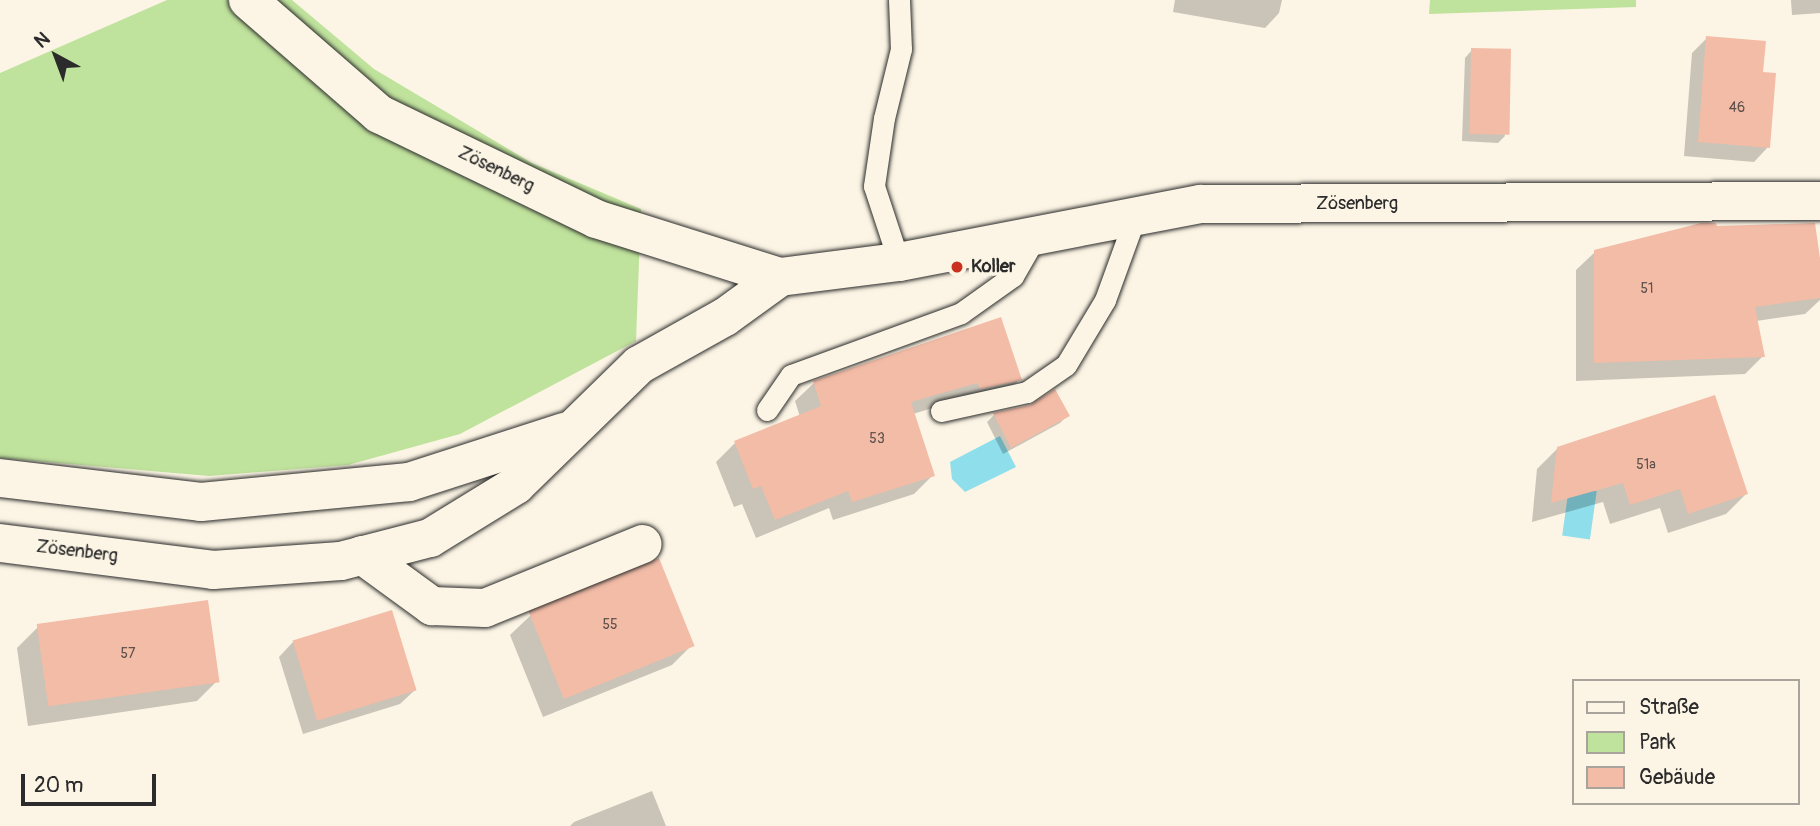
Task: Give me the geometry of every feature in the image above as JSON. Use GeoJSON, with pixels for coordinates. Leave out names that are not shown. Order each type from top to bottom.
{"type":"FeatureCollection","features":[{"type":"Feature","properties":{"kind":"street","name":"Zösenberg"},"geometry":{"type":"LineString","coordinates":[[247,0],[379,114],[596,219],[780,277],[899,262],[1200,204],[1820,201]]}},
{"type":"Feature","properties":{"kind":"street","name":"Zösenberg"},"geometry":{"type":"LineString","coordinates":[[0,543],[213,570],[341,561],[430,538],[516,485],[639,365],[725,317],[780,277]]}},
{"type":"Feature","properties":{"kind":"street","name":"Zösenberg"},"geometry":{"type":"LineString","coordinates":[[0,478],[201,502],[409,482],[572,429]]}},
{"type":"Feature","properties":{"kind":"street"},"geometry":{"type":"LineString","coordinates":[[362,555],[432,606],[485,608],[643,544]]}},
{"type":"Feature","properties":{"kind":"lane"},"geometry":{"type":"LineString","coordinates":[[899,0],[901,49],[884,118],[874,186],[899,262]]}},
{"type":"Feature","properties":{"kind":"lane"},"geometry":{"type":"LineString","coordinates":[[940,411],[1027,392],[1066,365],[1105,300],[1136,215]]}},
{"type":"Feature","properties":{"kind":"lane"},"geometry":{"type":"LineString","coordinates":[[767,410],[791,375],[961,313],[1013,276],[1035,236]]}},
{"type":"Feature","properties":{"kind":"green space"},"geometry":{"type":"Polygon","coordinates":[[[167,0],[292,0],[374,69],[532,163],[641,209],[636,341],[460,434],[348,465],[209,476],[0,458],[0,73],[167,0]]]}},
{"type":"Feature","properties":{"kind":"green space"},"geometry":{"type":"Polygon","coordinates":[[[1430,0],[1636,0],[1636,7],[1429,14],[1430,0]]]}},
{"type":"Feature","properties":{"kind":"water"},"geometry":{"type":"Polygon","coordinates":[[[1000,436],[1016,467],[965,492],[952,479],[950,462],[1000,436]]]}},
{"type":"Feature","properties":{"kind":"water"},"geometry":{"type":"Polygon","coordinates":[[[1569,487],[1597,491],[1590,539],[1562,536],[1569,487]]]}},
{"type":"Feature","properties":{"kind":"building"},"geometry":{"type":"Polygon","coordinates":[[[1706,36],[1766,41],[1763,72],[1776,73],[1770,148],[1698,142],[1706,36]]]}},
{"type":"Feature","properties":{"kind":"building"},"geometry":{"type":"Polygon","coordinates":[[[1471,48],[1511,49],[1509,135],[1469,134],[1471,48]]]}},
{"type":"Feature","properties":{"kind":"building"},"geometry":{"type":"Polygon","coordinates":[[[1701,223],[1716,223],[1717,226],[1815,223],[1820,258],[1820,298],[1755,307],[1765,357],[1594,363],[1594,250],[1701,223]]]}},
{"type":"Feature","properties":{"kind":"building"},"geometry":{"type":"Polygon","coordinates":[[[1001,317],[1022,380],[980,389],[977,383],[911,402],[935,476],[852,502],[848,491],[775,520],[761,486],[753,489],[734,441],[821,406],[813,381],[1001,317]]]}},
{"type":"Feature","properties":{"kind":"building"},"geometry":{"type":"Polygon","coordinates":[[[1055,389],[1070,416],[1011,448],[993,413],[1030,405],[1055,389]]]}},
{"type":"Feature","properties":{"kind":"building"},"geometry":{"type":"Polygon","coordinates":[[[1715,395],[1748,494],[1688,514],[1680,489],[1630,505],[1623,483],[1551,503],[1557,447],[1715,395]]]}},
{"type":"Feature","properties":{"kind":"building"},"geometry":{"type":"Polygon","coordinates":[[[659,558],[695,646],[564,699],[528,611],[659,558]]]}},
{"type":"Feature","properties":{"kind":"building"},"geometry":{"type":"Polygon","coordinates":[[[208,600],[220,682],[48,706],[37,624],[208,600]]]}},
{"type":"Feature","properties":{"kind":"building"},"geometry":{"type":"Polygon","coordinates":[[[392,610],[417,690],[317,721],[293,640],[392,610]]]}},
{"type":"Feature","properties":{"kind":"place","name":"Koller"},"geometry":{"type":"Point","coordinates":[957,267]}}]}
